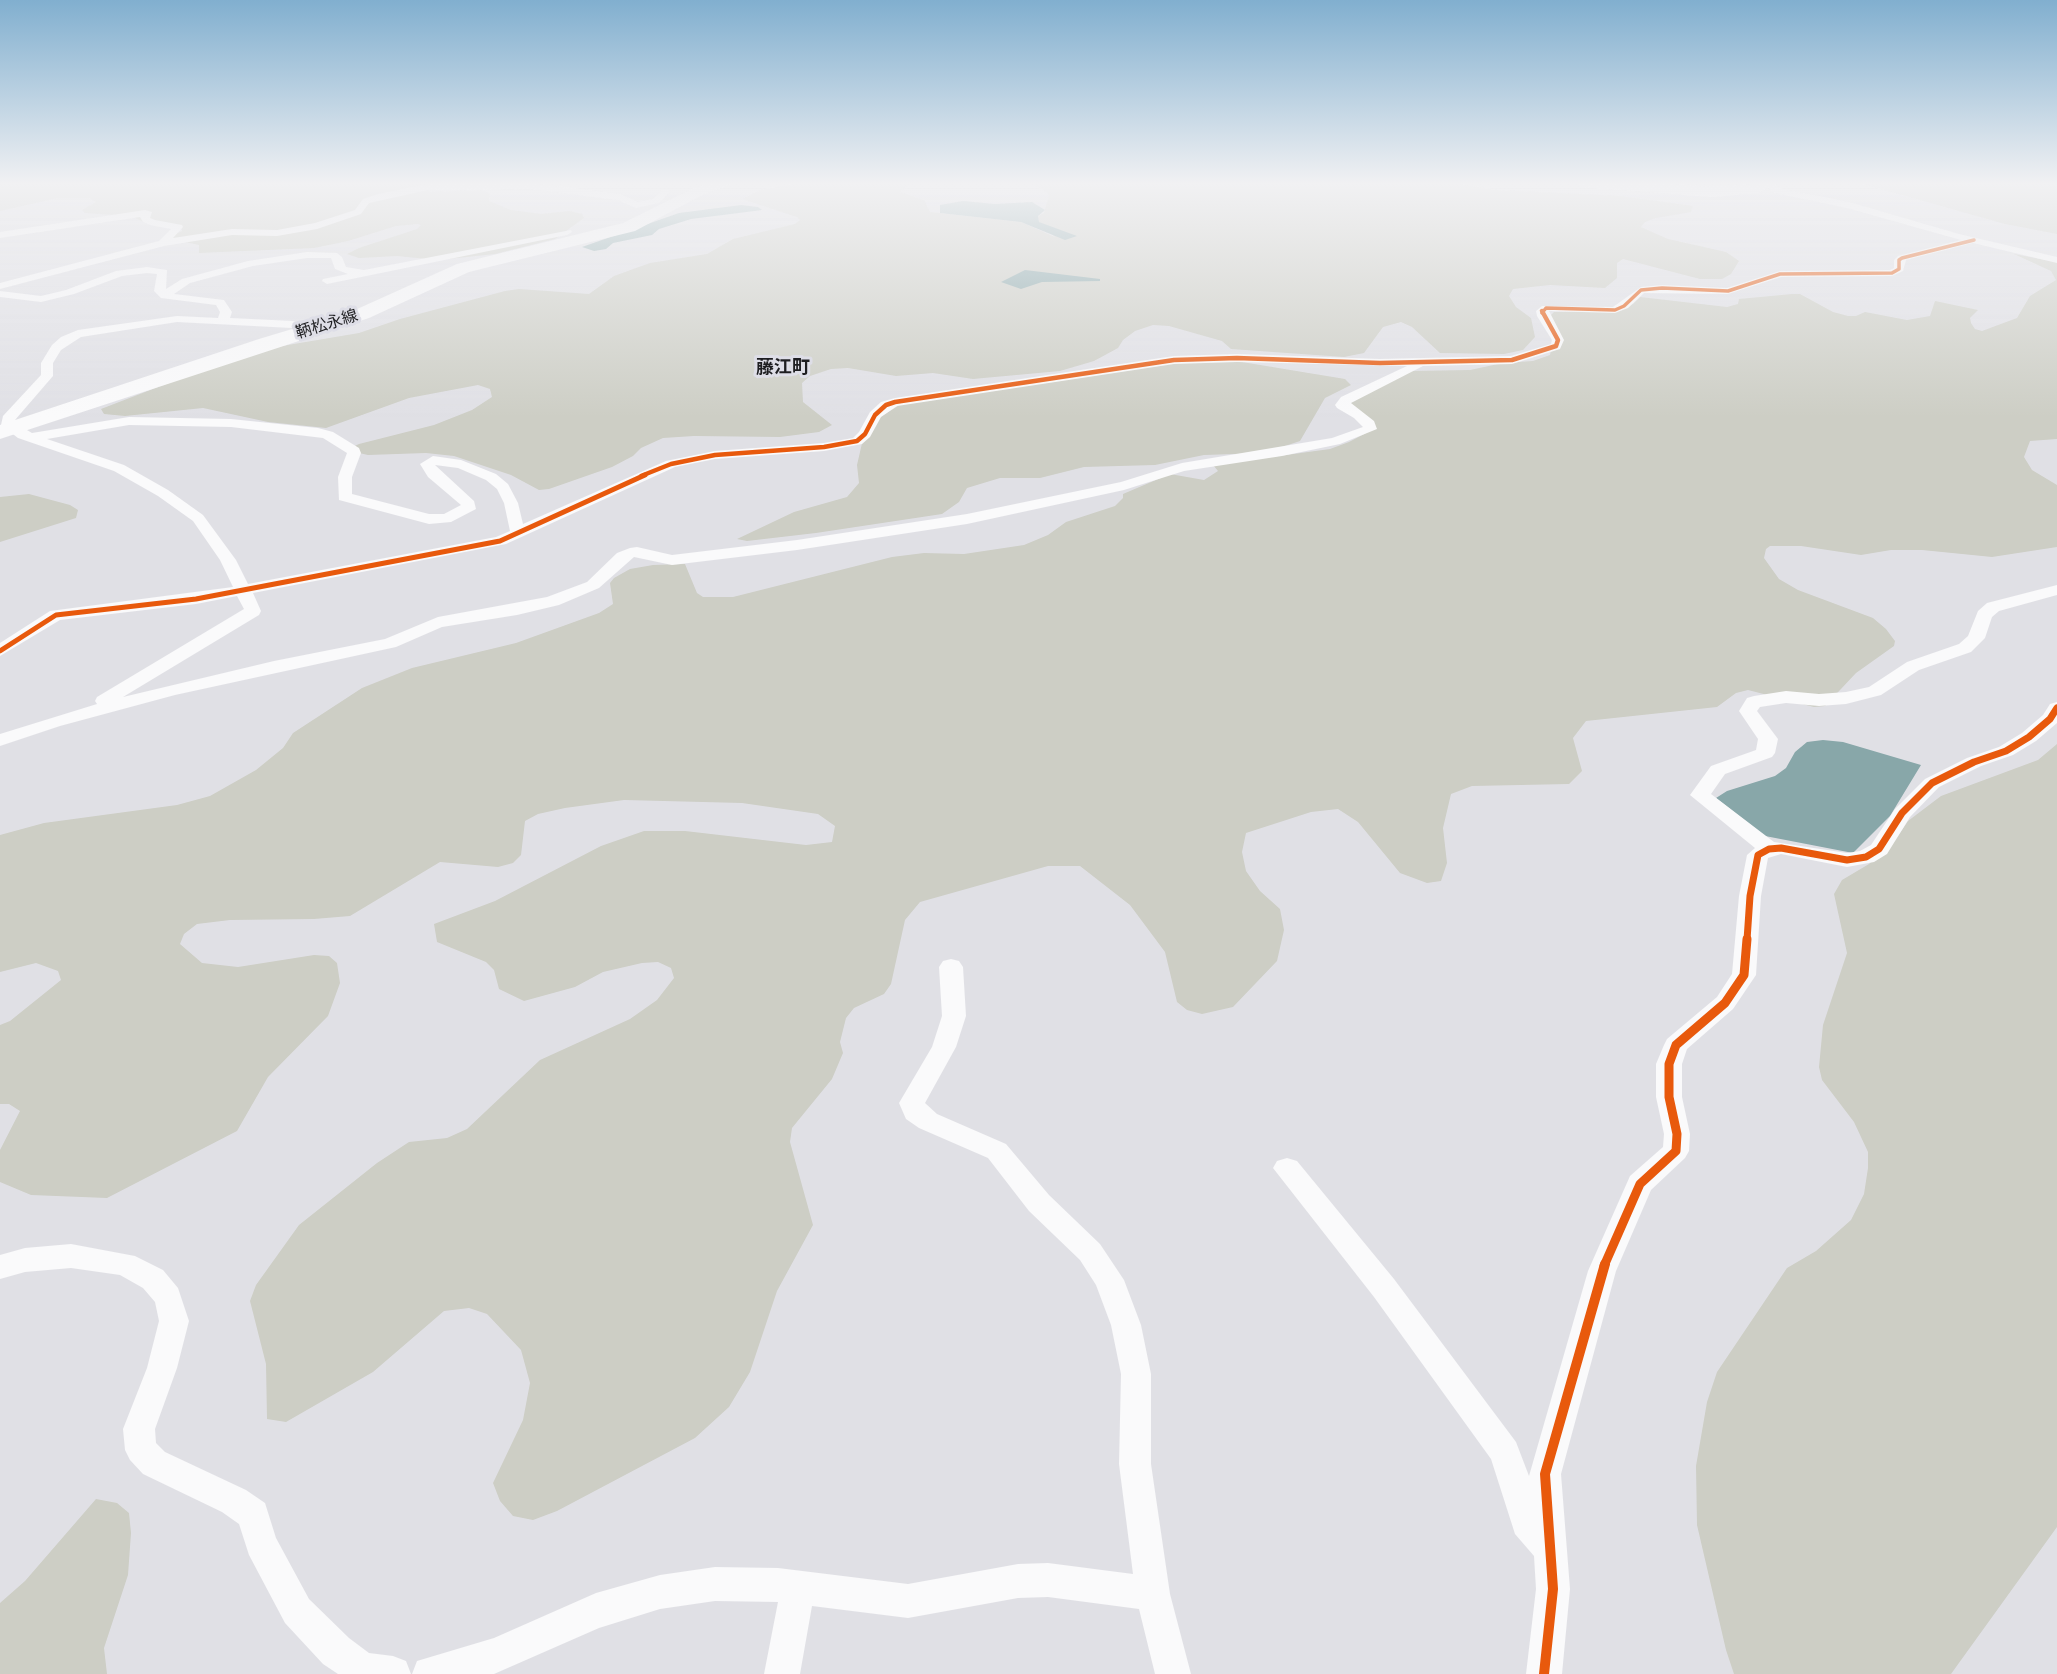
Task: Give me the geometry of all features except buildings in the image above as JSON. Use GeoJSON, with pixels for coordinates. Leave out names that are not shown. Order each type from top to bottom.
{"type":"FeatureCollection","features":[{"type":"Feature","properties":{"kind":"main road","name":"鞆松永線"},"geometry":{"type":"LineString","coordinates":[[5,430],[362,314],[463,268],[495,260]]}},
{"type":"Feature","properties":{"kind":"street"},"geometry":{"type":"LineString","coordinates":[[0,286],[98,260]]}},
{"type":"Feature","properties":{"kind":"street"},"geometry":{"type":"LineString","coordinates":[[165,296],[175,286],[186,281],[245,265],[275,260]]}},
{"type":"Feature","properties":{"kind":"street"},"geometry":{"type":"LineString","coordinates":[[338,260],[343,270],[368,272]]}},
{"type":"Feature","properties":{"kind":"street"},"geometry":{"type":"LineString","coordinates":[[327,281],[427,260]]}},
{"type":"Feature","properties":{"kind":"street"},"geometry":{"type":"LineString","coordinates":[[0,651],[56,615],[197,599],[473,547],[518,534],[622,484],[671,464],[715,455],[824,447],[857,440],[865,433],[875,415],[886,405],[895,402],[1174,360],[1237,358],[1425,363],[1512,360],[1556,346],[1558,340],[1543,316],[1542,311],[1546,308],[1615,310],[1641,290],[1662,288],[1728,291],[1780,274],[1892,273],[1899,269],[1899,260]]}},
{"type":"Feature","properties":{"kind":"street"},"geometry":{"type":"LineString","coordinates":[[0,294],[40,299],[70,292],[111,276],[147,270],[163,272],[160,290],[165,296],[220,302],[226,312],[222,323]]}},
{"type":"Feature","properties":{"kind":"street"},"geometry":{"type":"LineString","coordinates":[[85,713],[253,611],[228,560],[198,518],[163,493],[119,468],[5,430],[8,419],[47,376],[47,363],[65,340],[78,334],[177,318],[222,323],[293,325],[310,331]]}},
{"type":"Feature","properties":{"kind":"street"},"geometry":{"type":"LineString","coordinates":[[0,740],[85,713],[274,666],[390,643],[438,622],[517,610],[553,601],[593,585],[623,556],[630,553],[637,552],[672,560],[797,545],[967,519],[1124,486],[1190,465],[1282,452],[1335,441],[1370,429],[1369,424],[1359,415],[1342,405],[1346,400],[1425,363]]}},
{"type":"Feature","properties":{"kind":"street"},"geometry":{"type":"LineString","coordinates":[[31,437],[129,421],[231,423],[318,432],[352,448],[354,453],[345,477],[344,497],[429,519],[446,519],[468,509],[469,504],[433,474],[427,464],[433,460],[461,464],[491,477],[503,487],[511,503],[518,534]]}},
{"type":"Feature","properties":{"kind":"street"},"geometry":{"type":"LineString","coordinates":[[1769,849],[1700,795],[1718,770],[1765,753],[1768,739],[1748,711],[1754,702],[1786,697],[1819,700],[1846,698],[1875,691],[1913,666],[1965,648],[1976,638],[1984,615],[1993,607],[2056,591]]}},
{"type":"Feature","properties":{"kind":"street"},"geometry":{"type":"LineString","coordinates":[[1544,1674],[1553,1589],[1545,1475],[1602,1271],[1640,1184],[1676,1151],[1677,1134],[1669,1097],[1670,1064],[1676,1045],[1724,1003],[1744,975],[1750,896],[1758,855],[1769,849],[1781,848],[1847,860],[1866,857],[1879,849],[1902,813],[1932,783],[1973,762],[2006,751],[2029,737],[2050,719],[2057,708]]}},
{"type":"Feature","properties":{"kind":"street"},"geometry":{"type":"LineString","coordinates":[[951,967],[954,1016],[944,1047],[912,1103],[915,1112],[928,1121],[997,1152],[1039,1203],[1090,1252],[1109,1280],[1126,1325],[1136,1374],[1135,1464],[1153,1594],[1174,1674]]}},
{"type":"Feature","properties":{"kind":"street"},"geometry":{"type":"LineString","coordinates":[[1287,1168],[1384,1287],[1505,1452],[1527,1523],[1550,1549]]}},
{"type":"Feature","properties":{"kind":"street"},"geometry":{"type":"LineString","coordinates":[[0,1267],[24,1260],[71,1256],[125,1264],[153,1279],[168,1297],[174,1321],[162,1368],[139,1429],[141,1450],[154,1463],[253,1514],[261,1543],[297,1611],[336,1651],[363,1670],[393,1674]]}},
{"type":"Feature","properties":{"kind":"street"},"geometry":{"type":"LineString","coordinates":[[439,1674],[497,1655],[596,1611],[660,1592],[715,1584],[798,1587],[908,1601],[1018,1581],[1048,1580],[1153,1594]]}},
{"type":"Feature","properties":{"kind":"street"},"geometry":{"type":"LineString","coordinates":[[782,1674],[798,1587]]}},
{"type":"Feature","properties":{"kind":"shaded area"},"geometry":{"type":"Polygon","coordinates":[[[668,260],[1621,260],[1617,263],[1617,278],[1605,288],[1550,285],[1513,289],[1509,296],[1516,307],[1531,318],[1535,337],[1523,350],[1504,354],[1440,353],[1412,327],[1401,322],[1383,327],[1364,353],[1344,357],[1231,349],[1222,341],[1169,326],[1153,325],[1135,331],[1123,340],[1118,348],[1094,361],[1060,371],[973,379],[933,373],[896,376],[848,368],[831,369],[810,376],[802,383],[803,402],[832,425],[819,432],[780,437],[663,438],[641,448],[633,456],[612,467],[539,490],[511,475],[454,456],[426,453],[368,455],[346,450],[359,444],[434,425],[472,410],[492,397],[490,389],[478,385],[409,398],[326,428],[268,422],[203,408],[125,416],[104,414],[101,409],[210,367],[282,346],[359,333],[400,319],[505,291],[519,289],[589,294],[614,276],[650,263],[668,260]]]}},
{"type":"Feature","properties":{"kind":"shaded area"},"geometry":{"type":"Polygon","coordinates":[[[1627,260],[1739,261],[1731,274],[1722,279],[1700,279],[1627,260]]]}},
{"type":"Feature","properties":{"kind":"shaded area"},"geometry":{"type":"Polygon","coordinates":[[[2027,260],[2057,262],[2057,439],[2030,441],[2024,457],[2032,470],[2057,485],[2057,547],[1992,557],[1922,550],[1891,550],[1861,555],[1801,546],[1770,546],[1766,549],[1764,558],[1779,579],[1798,590],[1873,618],[1895,641],[1894,646],[1856,673],[1825,706],[1814,707],[1748,690],[1736,693],[1717,707],[1586,721],[1573,738],[1582,771],[1569,784],[1472,786],[1451,794],[1443,828],[1447,863],[1441,881],[1427,883],[1400,873],[1358,822],[1338,809],[1311,812],[1246,833],[1242,852],[1246,871],[1260,891],[1280,909],[1284,930],[1277,961],[1233,1007],[1202,1014],[1187,1010],[1177,1002],[1165,952],[1130,905],[1080,866],[1048,866],[920,902],[905,920],[891,984],[884,994],[854,1008],[846,1018],[840,1042],[843,1053],[832,1079],[792,1128],[790,1142],[813,1225],[777,1291],[750,1372],[729,1407],[695,1438],[557,1511],[533,1520],[513,1516],[500,1501],[493,1483],[523,1420],[530,1383],[521,1350],[487,1314],[469,1308],[444,1311],[373,1372],[286,1422],[267,1419],[266,1364],[250,1301],[256,1285],[299,1225],[377,1163],[409,1142],[447,1138],[467,1129],[540,1060],[630,1019],[657,1000],[674,978],[671,968],[658,962],[642,963],[603,972],[575,987],[524,1001],[499,989],[494,970],[486,962],[437,942],[434,924],[495,901],[601,846],[644,831],[685,831],[806,845],[832,842],[835,826],[818,814],[742,803],[624,800],[565,808],[538,814],[525,821],[521,855],[513,863],[498,867],[440,862],[350,916],[230,920],[197,924],[184,934],[180,944],[202,963],[238,967],[314,955],[329,956],[337,963],[340,983],[328,1016],[268,1077],[237,1131],[107,1198],[31,1195],[0,1182],[0,1150],[20,1111],[9,1104],[0,1104],[0,1025],[10,1021],[61,980],[58,971],[36,963],[0,972],[0,835],[44,823],[177,805],[210,796],[256,770],[283,748],[293,733],[362,688],[412,668],[516,643],[599,613],[613,604],[610,583],[630,569],[685,564],[697,593],[703,597],[733,597],[892,557],[924,553],[964,554],[1024,545],[1048,535],[1066,522],[1115,506],[1123,498],[1123,494],[1170,474],[1204,480],[1218,471],[1213,465],[1330,449],[1368,432],[1351,411],[1351,401],[1411,371],[1470,370],[1503,363],[1533,361],[1550,355],[1554,337],[1548,318],[1554,312],[1615,311],[1633,304],[1640,297],[1727,307],[1738,304],[1739,299],[1800,294],[1833,312],[1848,316],[1865,312],[1907,320],[1930,316],[1935,301],[1978,310],[1970,318],[1975,329],[1982,331],[2017,318],[2030,296],[2056,280],[2051,271],[2027,260]]]}},
{"type":"Feature","properties":{"kind":"shaded area"},"geometry":{"type":"Polygon","coordinates":[[[1236,361],[1345,379],[1351,385],[1325,398],[1300,441],[1264,453],[1204,455],[1155,465],[1084,467],[1040,478],[1000,478],[967,488],[959,502],[942,514],[816,533],[747,541],[737,539],[794,512],[847,497],[859,483],[857,465],[866,426],[901,404],[1157,364],[1236,361]]]}},
{"type":"Feature","properties":{"kind":"shaded area"},"geometry":{"type":"Polygon","coordinates":[[[29,494],[70,505],[78,510],[76,518],[0,542],[0,497],[29,494]]]}},
{"type":"Feature","properties":{"kind":"shaded area"},"geometry":{"type":"Polygon","coordinates":[[[2057,744],[2057,1527],[1951,1674],[1734,1674],[1697,1525],[1696,1466],[1707,1402],[1717,1372],[1787,1268],[1816,1251],[1851,1220],[1864,1194],[1868,1168],[1868,1152],[1854,1122],[1822,1080],[1819,1067],[1823,1025],[1847,953],[1834,894],[1842,880],[1869,864],[1898,836],[1908,821],[1941,796],[2038,760],[2057,744]]]}},
{"type":"Feature","properties":{"kind":"shaded area"},"geometry":{"type":"Polygon","coordinates":[[[96,1499],[117,1503],[129,1513],[131,1533],[128,1575],[104,1648],[107,1674],[0,1674],[0,1603],[25,1581],[96,1499]]]}},
{"type":"Feature","properties":{"kind":"water"},"geometry":{"type":"Polygon","coordinates":[[[1025,270],[1100,281],[1042,282],[1021,289],[1001,282],[1025,270]]]}},
{"type":"Feature","properties":{"kind":"water"},"geometry":{"type":"Polygon","coordinates":[[[1807,742],[1843,742],[1921,765],[1890,816],[1853,853],[1765,836],[1716,798],[1727,791],[1775,776],[1786,768],[1795,752],[1807,742]]]}},
{"type":"Feature","properties":{"kind":"cycle path"},"geometry":{"type":"LineString","coordinates":[[0,651],[56,615],[196,599],[500,541],[671,464],[715,455],[824,447],[857,441],[865,434],[875,415],[886,405],[895,402],[1174,360],[1237,358],[1380,363],[1512,360],[1556,346],[1558,340],[1543,316],[1542,311],[1546,308],[1615,310],[1624,306],[1641,290],[1662,288],[1728,291],[1780,274],[1892,273],[1899,269],[1899,260]]}},
{"type":"Feature","properties":{"kind":"cycle path"},"geometry":{"type":"LineString","coordinates":[[1544,1674],[1553,1589],[1545,1474],[1602,1271],[1640,1184],[1676,1151],[1677,1134],[1669,1097],[1669,1064],[1676,1045],[1725,1003],[1744,975],[1750,896],[1758,855],[1769,849],[1781,848],[1847,860],[1866,857],[1879,849],[1902,813],[1932,783],[1974,762],[2006,751],[2029,737],[2050,719],[2057,708]]}},
{"type":"Feature","properties":{"kind":"district","name":"藤江町"},"geometry":{"type":"Point","coordinates":[783,368]}}]}
